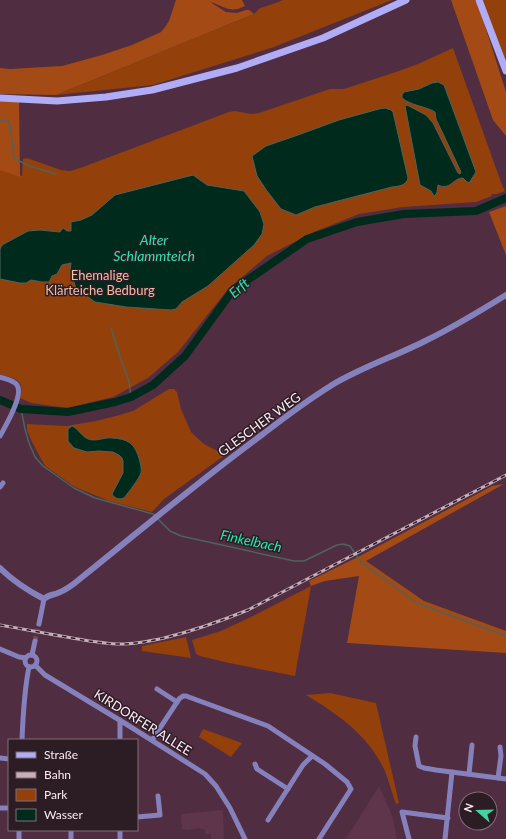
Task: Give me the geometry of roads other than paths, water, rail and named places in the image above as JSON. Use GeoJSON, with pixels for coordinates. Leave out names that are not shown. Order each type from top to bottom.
{"type":"FeatureCollection","features":[{"type":"Feature","properties":{"kind":"main road"},"geometry":{"type":"LineString","coordinates":[[0,98],[57,101],[106,97],[152,90],[238,68],[316,41],[406,0]]}},
{"type":"Feature","properties":{"kind":"main road"},"geometry":{"type":"LineString","coordinates":[[479,0],[506,71]]}},
{"type":"Feature","properties":{"kind":"street","name":"GLESCHER WEG"},"geometry":{"type":"LineString","coordinates":[[44,599],[47,596],[58,594],[67,588],[234,455],[326,389],[357,372],[426,341],[506,295]]}},
{"type":"Feature","properties":{"kind":"street"},"geometry":{"type":"LineString","coordinates":[[0,377],[14,382],[19,390],[12,415],[0,436]]}},
{"type":"Feature","properties":{"kind":"street"},"geometry":{"type":"LineString","coordinates":[[0,568],[21,586],[44,599],[39,624]]}},
{"type":"Feature","properties":{"kind":"street"},"geometry":{"type":"LineString","coordinates":[[32,656],[35,641]]}},
{"type":"Feature","properties":{"kind":"street"},"geometry":{"type":"LineString","coordinates":[[0,649],[19,657],[26,658],[28,656],[32,656]]}},
{"type":"Feature","properties":{"kind":"street"},"geometry":{"type":"LineString","coordinates":[[29,667],[33,667],[37,663],[35,657],[32,656]]}},
{"type":"Feature","properties":{"kind":"street"},"geometry":{"type":"LineString","coordinates":[[22,739],[24,702],[29,667],[26,664],[26,658]]}},
{"type":"Feature","properties":{"kind":"street","name":"KIRDORFER ALLEE"},"geometry":{"type":"LineString","coordinates":[[35,665],[46,675],[205,774],[216,786],[230,808],[245,839]]}},
{"type":"Feature","properties":{"kind":"street"},"geometry":{"type":"LineString","coordinates":[[157,689],[177,702]]}},
{"type":"Feature","properties":{"kind":"street"},"geometry":{"type":"LineString","coordinates":[[152,740],[179,699],[183,696],[268,726],[280,733],[326,764],[347,782],[350,789],[319,839]]}},
{"type":"Feature","properties":{"kind":"street"},"geometry":{"type":"LineString","coordinates":[[120,720],[120,739]]}},
{"type":"Feature","properties":{"kind":"street"},"geometry":{"type":"LineString","coordinates":[[416,736],[415,746],[419,766],[424,768],[506,779]]}},
{"type":"Feature","properties":{"kind":"street"},"geometry":{"type":"LineString","coordinates":[[469,774],[472,745]]}},
{"type":"Feature","properties":{"kind":"street"},"geometry":{"type":"LineString","coordinates":[[498,778],[501,756],[500,747]]}},
{"type":"Feature","properties":{"kind":"street"},"geometry":{"type":"LineString","coordinates":[[268,820],[303,765],[312,756]]}},
{"type":"Feature","properties":{"kind":"street"},"geometry":{"type":"LineString","coordinates":[[255,764],[257,769],[288,789]]}},
{"type":"Feature","properties":{"kind":"street"},"geometry":{"type":"LineString","coordinates":[[445,839],[452,772]]}},
{"type":"Feature","properties":{"kind":"street"},"geometry":{"type":"LineString","coordinates":[[138,817],[160,814],[158,796]]}},
{"type":"Feature","properties":{"kind":"street"},"geometry":{"type":"LineString","coordinates":[[409,839],[402,812],[448,818]]}},
{"type":"Feature","properties":{"kind":"water"},"geometry":{"type":"Polygon","coordinates":[[[438,82],[444,85],[476,172],[469,183],[463,178],[446,186],[438,185],[437,193],[434,196],[431,191],[420,185],[405,106],[407,105],[426,115],[433,123],[458,173],[460,174],[461,172],[436,119],[435,112],[406,101],[402,98],[402,95],[404,92],[419,89],[438,82]]]}},
{"type":"Feature","properties":{"kind":"water"},"geometry":{"type":"Polygon","coordinates":[[[385,108],[393,112],[408,178],[406,183],[400,186],[315,207],[296,215],[281,209],[257,176],[252,156],[266,146],[339,120],[385,108]]]}},
{"type":"Feature","properties":{"kind":"water","name":"Alter Schlammteich"},"geometry":{"type":"Polygon","coordinates":[[[193,175],[207,185],[244,191],[260,212],[264,224],[262,234],[254,245],[208,286],[182,302],[176,309],[126,307],[95,302],[76,288],[70,271],[71,263],[62,265],[57,274],[52,276],[49,282],[31,280],[26,283],[20,283],[0,279],[0,249],[2,245],[28,231],[40,230],[60,232],[63,228],[67,231],[71,231],[71,222],[81,220],[92,215],[115,195],[193,175]]]}},
{"type":"Feature","properties":{"kind":"water"},"geometry":{"type":"Polygon","coordinates":[[[72,426],[88,439],[122,439],[130,443],[135,449],[140,461],[141,473],[124,498],[120,499],[114,497],[112,494],[123,473],[122,458],[113,452],[87,452],[74,448],[68,441],[68,429],[72,426]]]}},
{"type":"Feature","properties":{"kind":"waterway"},"geometry":{"type":"LineString","coordinates":[[0,121],[7,120],[10,125],[14,158],[29,166],[56,174]]}},
{"type":"Feature","properties":{"kind":"waterway","name":"Erft"},"geometry":{"type":"LineString","coordinates":[[0,400],[21,409],[68,412],[131,397],[153,385],[185,356],[233,290],[307,239],[357,222],[404,214],[476,211],[506,198]]}},
{"type":"Feature","properties":{"kind":"waterway"},"geometry":{"type":"LineString","coordinates":[[111,328],[129,382],[131,397]]}},
{"type":"Feature","properties":{"kind":"waterway","name":"Finkelbach"},"geometry":{"type":"LineString","coordinates":[[21,409],[29,443],[35,457],[43,466],[74,488],[95,498],[155,515]]}},
{"type":"Feature","properties":{"kind":"waterway","name":"Finkelbach"},"geometry":{"type":"LineString","coordinates":[[157,518],[170,531],[181,536],[294,561],[304,561],[337,545],[343,544],[350,546],[361,562],[417,603],[506,636]]}},
{"type":"Feature","properties":{"kind":"tunnel"},"geometry":{"type":"LineString","coordinates":[[35,641],[39,624]]}},
{"type":"Feature","properties":{"kind":"railway"},"geometry":{"type":"LineString","coordinates":[[0,625],[115,644],[143,642],[186,632],[248,610],[506,475]]}},
{"type":"Feature","properties":{"kind":"park label","name":"Ehemalige Klärteiche Bedburg"},"geometry":{"type":"Point","coordinates":[100,282]}}]}
